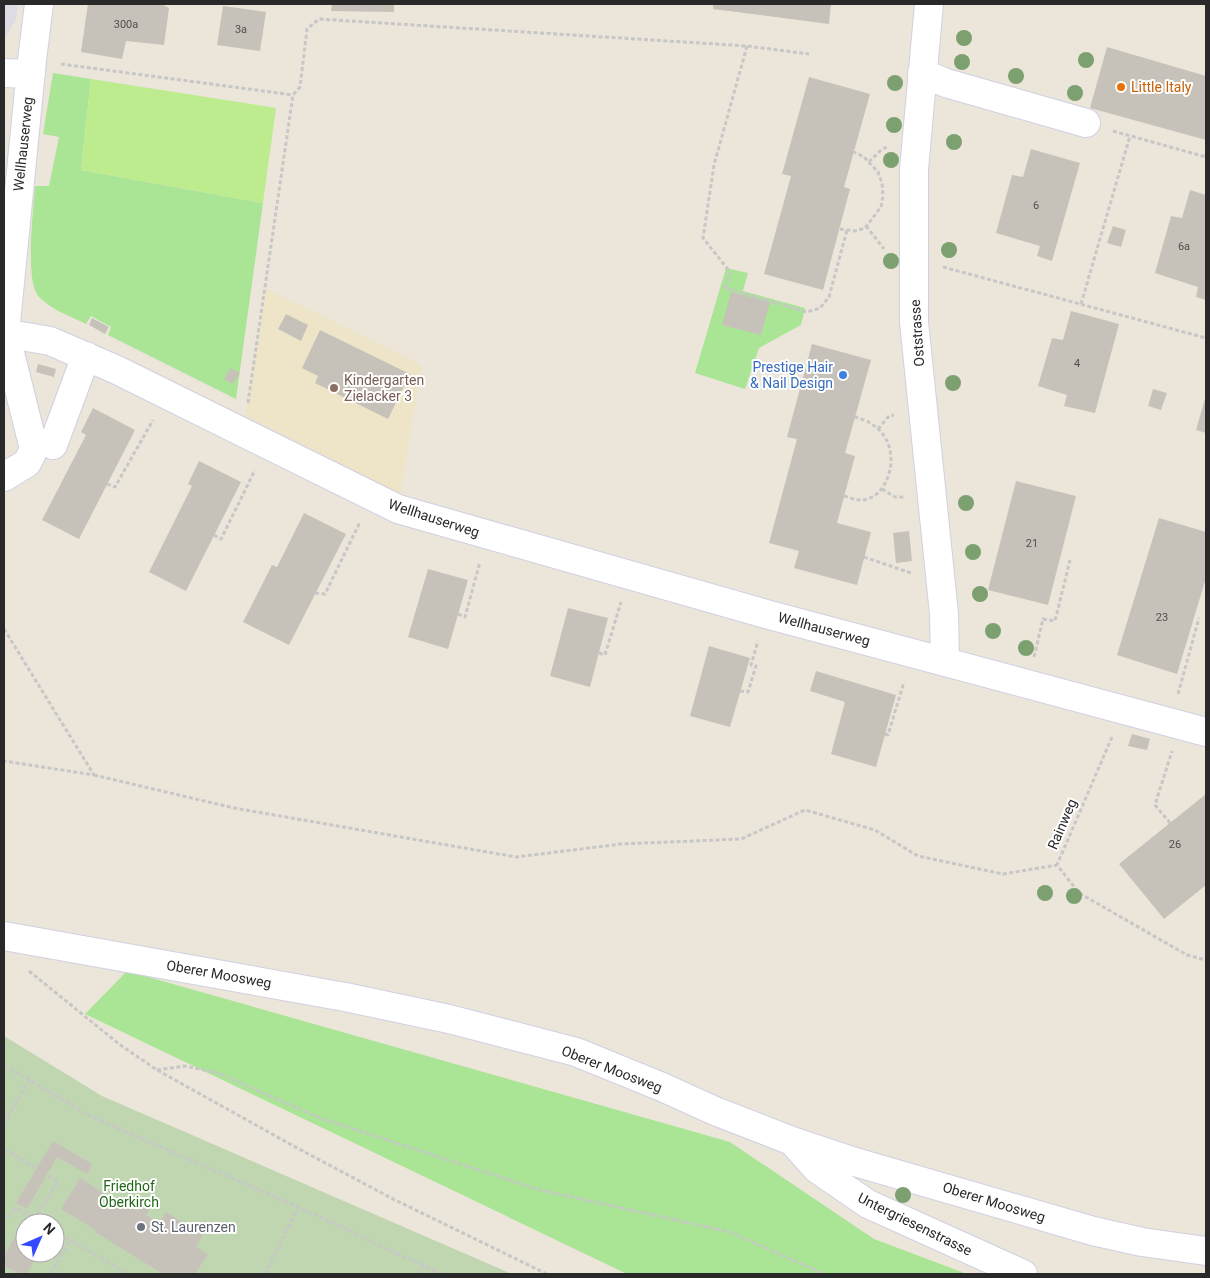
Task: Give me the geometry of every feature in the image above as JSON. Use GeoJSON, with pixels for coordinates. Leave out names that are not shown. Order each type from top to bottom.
{"type":"FeatureCollection","features":[{"type":"Feature","properties":{"kind":"street","name":"Wellhauserweg"},"geometry":{"type":"LineString","coordinates":[[39,4],[4,334],[50,341],[118,370],[398,510],[766,614],[1124,709],[1187,720]]}},
{"type":"Feature","properties":{"kind":"street","name":"Oststrasse"},"geometry":{"type":"LineString","coordinates":[[929,4],[914,169],[914,322],[944,614],[945,661]]}},
{"type":"Feature","properties":{"kind":"street"},"geometry":{"type":"LineString","coordinates":[[4,73],[31,67]]}},
{"type":"Feature","properties":{"kind":"street"},"geometry":{"type":"LineString","coordinates":[[922,73],[946,83],[1086,123]]}},
{"type":"Feature","properties":{"kind":"street"},"geometry":{"type":"LineString","coordinates":[[4,334],[34,449],[27,463],[4,477]]}},
{"type":"Feature","properties":{"kind":"street"},"geometry":{"type":"LineString","coordinates":[[53,445],[86,356]]}},
{"type":"Feature","properties":{"kind":"street","name":"Oberer Moosweg"},"geometry":{"type":"LineString","coordinates":[[4,936],[345,997],[449,1018],[576,1052],[792,1141],[855,1162],[1093,1231],[1142,1242],[1206,1251]]}},
{"type":"Feature","properties":{"kind":"street","name":"Untergriesenstrasse"},"geometry":{"type":"LineString","coordinates":[[792,1141],[817,1169],[868,1204],[1023,1274]]}},
{"type":"Feature","properties":{"kind":"path"},"geometry":{"type":"LineString","coordinates":[[247,411],[293,95],[300,87],[307,29],[319,19],[747,46],[809,54]]}},
{"type":"Feature","properties":{"kind":"path"},"geometry":{"type":"LineString","coordinates":[[747,46],[714,165],[703,238],[730,272],[725,288],[807,312],[820,308],[829,297],[847,230]]}},
{"type":"Feature","properties":{"kind":"path"},"geometry":{"type":"LineString","coordinates":[[31,67],[293,95]]}},
{"type":"Feature","properties":{"kind":"path"},"geometry":{"type":"LineString","coordinates":[[1086,123],[1206,157]]}},
{"type":"Feature","properties":{"kind":"path"},"geometry":{"type":"LineString","coordinates":[[1081,304],[1130,136]]}},
{"type":"Feature","properties":{"kind":"path"},"geometry":{"type":"LineString","coordinates":[[869,162],[882,149],[890,146]]}},
{"type":"Feature","properties":{"kind":"path"},"geometry":{"type":"LineString","coordinates":[[840,229],[855,231],[865,228],[881,207],[883,196],[882,183],[878,172],[864,157],[854,152]]}},
{"type":"Feature","properties":{"kind":"path"},"geometry":{"type":"LineString","coordinates":[[866,226],[886,251]]}},
{"type":"Feature","properties":{"kind":"path"},"geometry":{"type":"LineString","coordinates":[[935,264],[1206,338]]}},
{"type":"Feature","properties":{"kind":"path"},"geometry":{"type":"LineString","coordinates":[[878,429],[890,416],[896,415]]}},
{"type":"Feature","properties":{"kind":"path"},"geometry":{"type":"LineString","coordinates":[[844,496],[859,500],[867,499],[882,489],[892,461],[891,449],[878,429],[870,423],[855,417]]}},
{"type":"Feature","properties":{"kind":"path"},"geometry":{"type":"LineString","coordinates":[[107,484],[115,487],[154,419]]}},
{"type":"Feature","properties":{"kind":"path"},"geometry":{"type":"LineString","coordinates":[[214,536],[221,539],[253,474]]}},
{"type":"Feature","properties":{"kind":"path"},"geometry":{"type":"LineString","coordinates":[[882,489],[896,497],[912,497]]}},
{"type":"Feature","properties":{"kind":"path"},"geometry":{"type":"LineString","coordinates":[[315,593],[325,594],[358,524]]}},
{"type":"Feature","properties":{"kind":"path"},"geometry":{"type":"LineString","coordinates":[[864,558],[919,575]]}},
{"type":"Feature","properties":{"kind":"path"},"geometry":{"type":"LineString","coordinates":[[1032,664],[1043,619],[1055,621],[1070,560]]}},
{"type":"Feature","properties":{"kind":"path"},"geometry":{"type":"LineString","coordinates":[[458,614],[465,616],[475,579]]}},
{"type":"Feature","properties":{"kind":"path"},"geometry":{"type":"LineString","coordinates":[[599,652],[604,655],[620,603]]}},
{"type":"Feature","properties":{"kind":"path"},"geometry":{"type":"LineString","coordinates":[[1170,823],[1155,805],[1187,720],[1199,618]]}},
{"type":"Feature","properties":{"kind":"path"},"geometry":{"type":"LineString","coordinates":[[4,628],[94,775]]}},
{"type":"Feature","properties":{"kind":"path"},"geometry":{"type":"LineString","coordinates":[[740,691],[748,692],[756,666],[751,665],[757,644]]}},
{"type":"Feature","properties":{"kind":"path"},"geometry":{"type":"LineString","coordinates":[[885,734],[888,735],[903,684]]}},
{"type":"Feature","properties":{"kind":"path","name":"Rainweg"},"geometry":{"type":"LineString","coordinates":[[1124,709],[1057,865],[1080,893],[1187,955],[1206,960]]}},
{"type":"Feature","properties":{"kind":"path"},"geometry":{"type":"LineString","coordinates":[[4,761],[94,775],[234,808],[516,857],[621,844],[741,839],[805,810],[875,830],[918,856],[1003,874],[1057,865]]}},
{"type":"Feature","properties":{"kind":"path"},"geometry":{"type":"LineString","coordinates":[[21,965],[119,1044],[157,1070],[299,1149],[547,1274]]}},
{"type":"Feature","properties":{"kind":"path"},"geometry":{"type":"LineString","coordinates":[[4,1065],[90,1116],[298,1207],[441,1274]]}},
{"type":"Feature","properties":{"kind":"path"},"geometry":{"type":"LineString","coordinates":[[157,1070],[185,1066],[218,1073],[320,1118],[540,1190],[730,1232],[824,1274]]}},
{"type":"Feature","properties":{"kind":"path"},"geometry":{"type":"LineString","coordinates":[[4,1122],[30,1080]]}},
{"type":"Feature","properties":{"kind":"path"},"geometry":{"type":"LineString","coordinates":[[4,1149],[36,1168]]}},
{"type":"Feature","properties":{"kind":"path"},"geometry":{"type":"LineString","coordinates":[[38,1213],[58,1181],[47,1175]]}},
{"type":"Feature","properties":{"kind":"path"},"geometry":{"type":"LineString","coordinates":[[264,1274],[298,1207]]}},
{"type":"Feature","properties":{"kind":"path"},"geometry":{"type":"LineString","coordinates":[[4,1216],[8,1218],[16,1208],[24,1213]]}},
{"type":"Feature","properties":{"kind":"path"},"geometry":{"type":"LineString","coordinates":[[65,1237],[128,1274]]}},
{"type":"Feature","properties":{"kind":"path"},"geometry":{"type":"LineString","coordinates":[[50,1274],[70,1240]]}},
{"type":"Feature","properties":{"kind":"path"},"geometry":{"type":"LineString","coordinates":[[418,1274],[423,1265]]}},
{"type":"Feature","properties":{"kind":"shaded area"},"geometry":{"type":"Polygon","coordinates":[[[4,4],[18,4],[16,19],[4,38],[4,4]]]}},
{"type":"Feature","properties":{"kind":"shaded area","name":"Kindergarten Zielacker 3"},"geometry":{"type":"Polygon","coordinates":[[[266,288],[422,365],[398,509],[243,433],[266,288]]]}},
{"type":"Feature","properties":{"kind":"green space"},"geometry":{"type":"Polygon","coordinates":[[[53,73],[91,79],[81,170],[263,203],[236,399],[108,335],[111,327],[91,316],[86,324],[55,309],[44,302],[34,289],[31,261],[35,186],[49,186],[59,137],[43,134],[53,73]]]}},
{"type":"Feature","properties":{"kind":"green space"},"geometry":{"type":"Polygon","coordinates":[[[91,79],[276,108],[263,203],[81,170],[91,79]]]}},
{"type":"Feature","properties":{"kind":"green space"},"geometry":{"type":"Polygon","coordinates":[[[726,268],[748,273],[743,291],[805,308],[801,325],[759,348],[745,389],[695,373],[726,268]]]}},
{"type":"Feature","properties":{"kind":"green space"},"geometry":{"type":"Polygon","coordinates":[[[127,971],[730,1142],[874,1239],[967,1274],[627,1274],[85,1014],[127,971]]]}},
{"type":"Feature","properties":{"kind":"green space","name":"Friedhof Oberkirch"},"geometry":{"type":"Polygon","coordinates":[[[4,1036],[102,1096],[512,1274],[4,1274],[4,1036]]]}},
{"type":"Feature","properties":{"kind":"building"},"geometry":{"type":"Polygon","coordinates":[[[88,4],[162,4],[169,8],[164,45],[126,41],[122,59],[81,52],[88,4]]]}},
{"type":"Feature","properties":{"kind":"building"},"geometry":{"type":"Polygon","coordinates":[[[332,4],[394,4],[394,12],[331,11],[332,4]]]}},
{"type":"Feature","properties":{"kind":"building"},"geometry":{"type":"Polygon","coordinates":[[[713,4],[831,4],[829,24],[713,9],[713,4]]]}},
{"type":"Feature","properties":{"kind":"building"},"geometry":{"type":"Polygon","coordinates":[[[223,6],[266,12],[260,51],[217,45],[223,6]]]}},
{"type":"Feature","properties":{"kind":"building"},"geometry":{"type":"Polygon","coordinates":[[[1107,47],[1206,76],[1206,140],[1090,108],[1107,47]]]}},
{"type":"Feature","properties":{"kind":"building"},"geometry":{"type":"Polygon","coordinates":[[[809,77],[870,94],[844,187],[850,189],[823,290],[764,274],[791,176],[782,174],[809,77]]]}},
{"type":"Feature","properties":{"kind":"building"},"geometry":{"type":"Polygon","coordinates":[[[1031,149],[1080,163],[1052,261],[1037,256],[1040,246],[996,233],[1012,175],[1023,177],[1031,149]]]}},
{"type":"Feature","properties":{"kind":"building"},"geometry":{"type":"Polygon","coordinates":[[[1190,190],[1206,195],[1206,300],[1196,297],[1198,287],[1155,273],[1171,216],[1182,218],[1190,190]]]}},
{"type":"Feature","properties":{"kind":"building"},"geometry":{"type":"Polygon","coordinates":[[[1113,226],[1126,230],[1121,247],[1107,243],[1113,226]]]}},
{"type":"Feature","properties":{"kind":"building"},"geometry":{"type":"Polygon","coordinates":[[[731,292],[770,302],[761,335],[722,325],[731,292]]]}},
{"type":"Feature","properties":{"kind":"building"},"geometry":{"type":"Polygon","coordinates":[[[1071,311],[1119,324],[1095,413],[1064,406],[1067,395],[1038,386],[1052,338],[1063,340],[1071,311]]]}},
{"type":"Feature","properties":{"kind":"building"},"geometry":{"type":"Polygon","coordinates":[[[286,314],[308,325],[301,341],[278,329],[286,314]]]}},
{"type":"Feature","properties":{"kind":"building"},"geometry":{"type":"Polygon","coordinates":[[[92,318],[109,327],[105,334],[89,325],[92,318]]]}},
{"type":"Feature","properties":{"kind":"building"},"geometry":{"type":"Polygon","coordinates":[[[320,330],[410,374],[388,419],[315,383],[318,376],[302,368],[320,330]]]}},
{"type":"Feature","properties":{"kind":"building"},"geometry":{"type":"Polygon","coordinates":[[[812,344],[871,360],[845,453],[855,456],[837,523],[871,532],[857,585],[794,568],[799,551],[769,543],[797,439],[787,437],[812,344]]]}},
{"type":"Feature","properties":{"kind":"building"},"geometry":{"type":"Polygon","coordinates":[[[38,364],[56,369],[54,377],[36,372],[38,364]]]}},
{"type":"Feature","properties":{"kind":"building"},"geometry":{"type":"Polygon","coordinates":[[[230,368],[240,373],[233,384],[224,379],[230,368]]]}},
{"type":"Feature","properties":{"kind":"building"},"geometry":{"type":"Polygon","coordinates":[[[1153,389],[1167,393],[1161,410],[1148,406],[1153,389]]]}},
{"type":"Feature","properties":{"kind":"building"},"geometry":{"type":"Polygon","coordinates":[[[1206,395],[1206,433],[1196,430],[1206,395]]]}},
{"type":"Feature","properties":{"kind":"building"},"geometry":{"type":"Polygon","coordinates":[[[93,408],[135,430],[79,539],[42,520],[86,435],[81,432],[93,408]]]}},
{"type":"Feature","properties":{"kind":"building"},"geometry":{"type":"Polygon","coordinates":[[[199,461],[241,482],[186,591],[149,572],[192,486],[188,484],[199,461]]]}},
{"type":"Feature","properties":{"kind":"building"},"geometry":{"type":"Polygon","coordinates":[[[1016,481],[1076,496],[1048,605],[988,590],[1016,481]]]}},
{"type":"Feature","properties":{"kind":"building"},"geometry":{"type":"Polygon","coordinates":[[[304,513],[346,534],[289,645],[243,622],[272,565],[277,567],[304,513]]]}},
{"type":"Feature","properties":{"kind":"building"},"geometry":{"type":"Polygon","coordinates":[[[1159,518],[1206,532],[1206,578],[1177,674],[1117,655],[1159,518]]]}},
{"type":"Feature","properties":{"kind":"building"},"geometry":{"type":"Polygon","coordinates":[[[909,531],[912,561],[896,563],[893,533],[909,531]]]}},
{"type":"Feature","properties":{"kind":"building"},"geometry":{"type":"Polygon","coordinates":[[[428,569],[468,580],[448,649],[408,637],[428,569]]]}},
{"type":"Feature","properties":{"kind":"building"},"geometry":{"type":"Polygon","coordinates":[[[568,608],[608,618],[590,687],[550,676],[568,608]]]}},
{"type":"Feature","properties":{"kind":"building"},"geometry":{"type":"Polygon","coordinates":[[[709,646],[750,658],[730,727],[690,716],[709,646]]]}},
{"type":"Feature","properties":{"kind":"building"},"geometry":{"type":"Polygon","coordinates":[[[816,671],[896,695],[876,767],[831,754],[845,702],[810,691],[816,671]]]}},
{"type":"Feature","properties":{"kind":"building"},"geometry":{"type":"Polygon","coordinates":[[[1132,734],[1150,739],[1147,750],[1128,746],[1132,734]]]}},
{"type":"Feature","properties":{"kind":"building"},"geometry":{"type":"Polygon","coordinates":[[[1206,794],[1206,885],[1164,919],[1119,864],[1206,794]]]}},
{"type":"Feature","properties":{"kind":"building"},"geometry":{"type":"Polygon","coordinates":[[[53,1141],[92,1164],[87,1174],[57,1157],[27,1209],[16,1203],[53,1141]]]}},
{"type":"Feature","properties":{"kind":"building","name":"St. Laurenzen"},"geometry":{"type":"Polygon","coordinates":[[[80,1178],[116,1201],[118,1198],[138,1211],[143,1203],[151,1207],[146,1215],[159,1224],[166,1212],[203,1235],[196,1247],[208,1254],[195,1274],[163,1274],[61,1209],[80,1178]]]}},
{"type":"Feature","properties":{"kind":"building"},"geometry":{"type":"Polygon","coordinates":[[[15,1237],[15,1263],[33,1263],[27,1274],[20,1274],[4,1266],[4,1257],[15,1237]]]}},
{"type":"Feature","properties":{"kind":"place","name":"Little Italy"},"geometry":{"type":"Point","coordinates":[1121,87]}},
{"type":"Feature","properties":{"kind":"place","name":"Prestige Hair & Nail Design"},"geometry":{"type":"Point","coordinates":[843,375]}},
{"type":"Feature","properties":{"kind":"place","name":"Kindergarten Zielacker 3"},"geometry":{"type":"Point","coordinates":[334,388]}},
{"type":"Feature","properties":{"kind":"place","name":"St. Laurenzen"},"geometry":{"type":"Point","coordinates":[141,1227]}}]}
